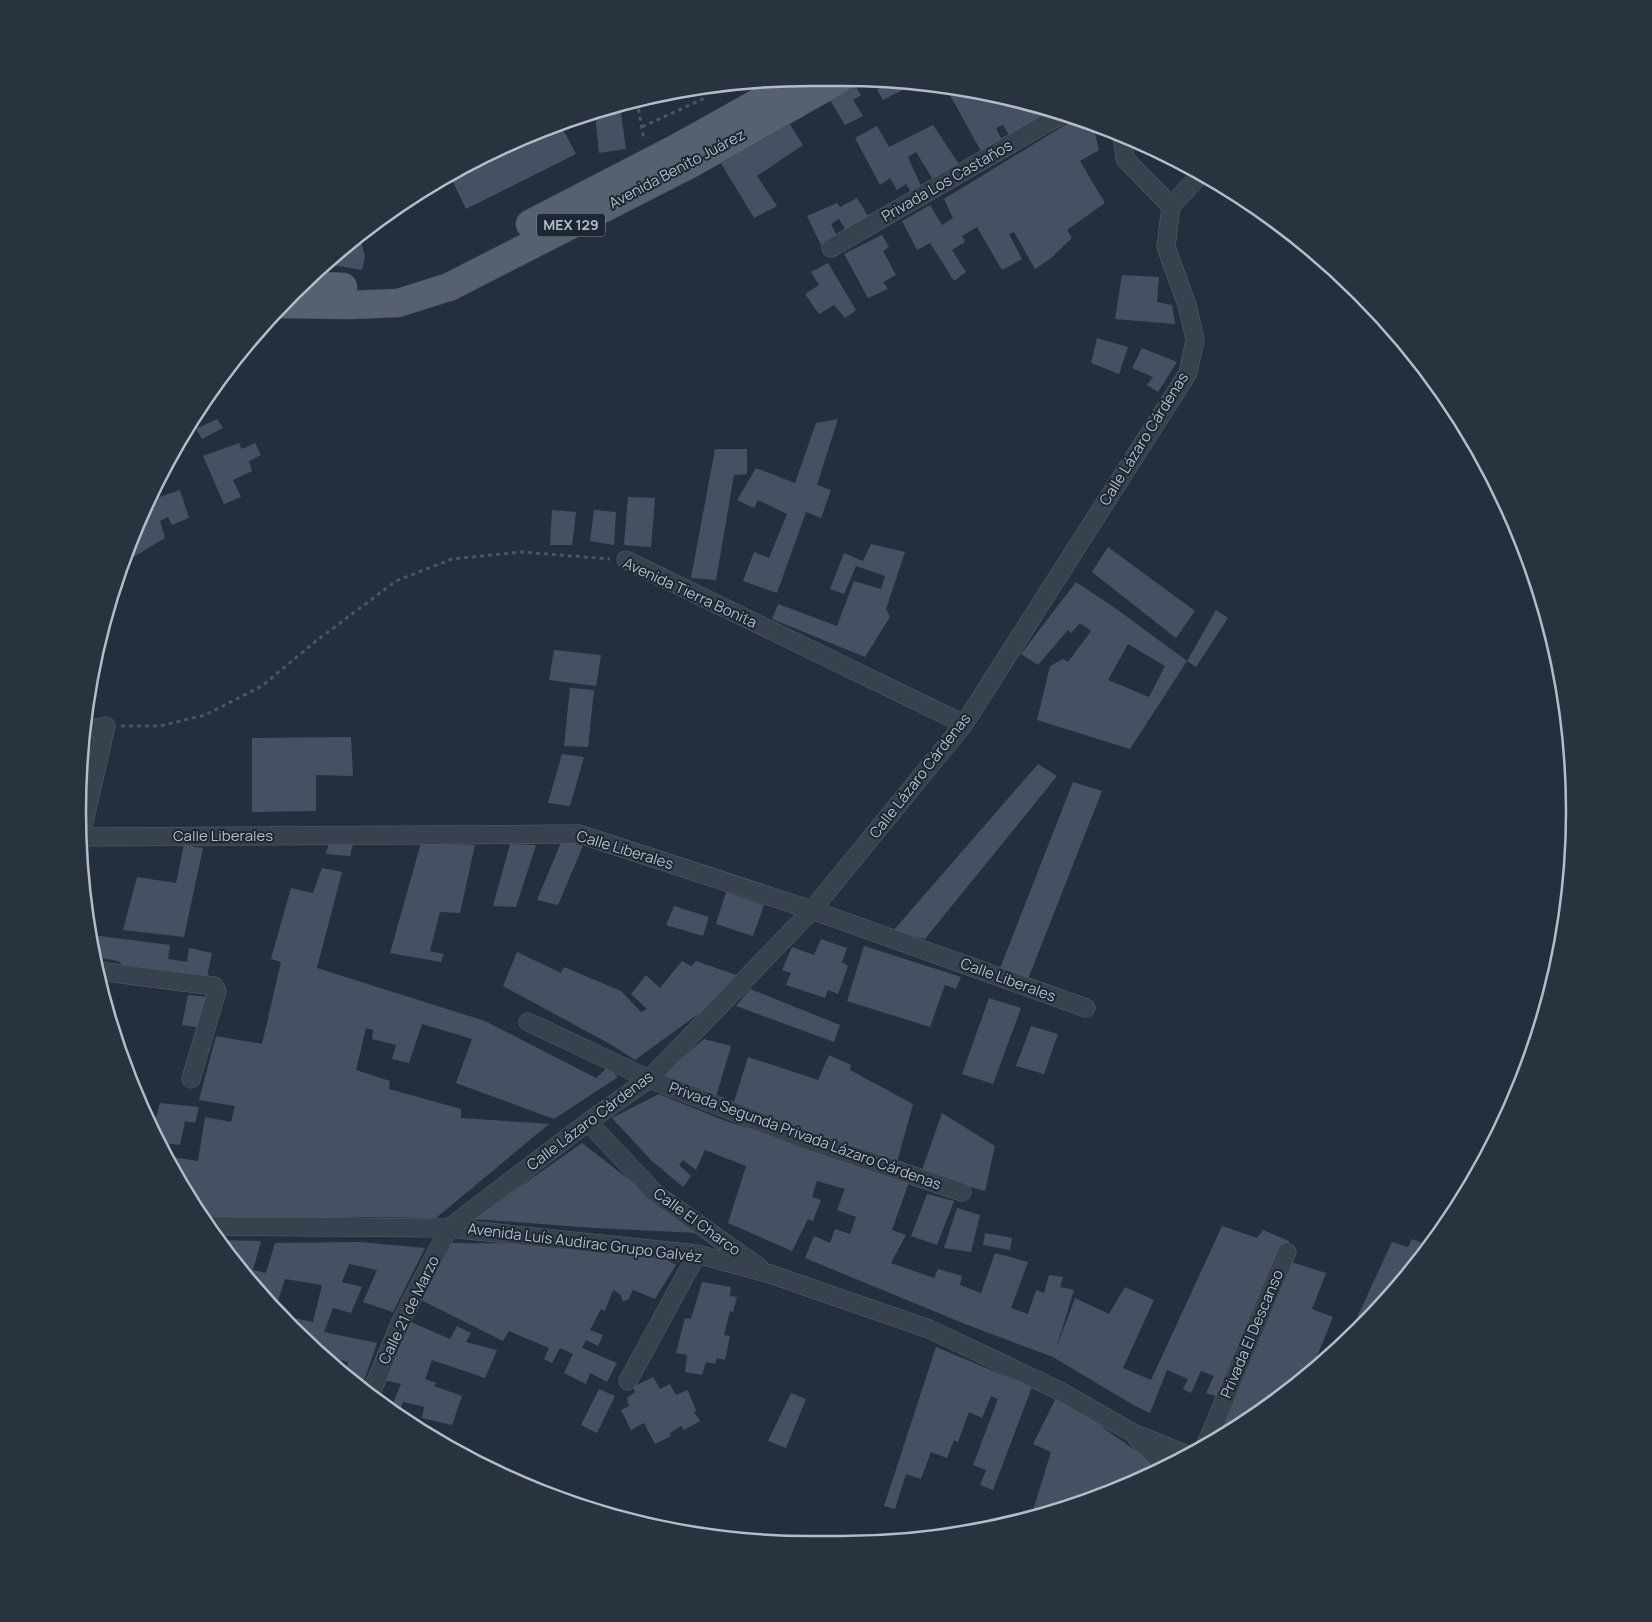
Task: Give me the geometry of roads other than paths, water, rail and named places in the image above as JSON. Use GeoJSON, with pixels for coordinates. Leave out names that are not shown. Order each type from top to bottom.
{"type":"FeatureCollection","features":[{"type":"Feature","properties":{"kind":"main road","name":"Avenida Benito Juárez"},"geometry":{"type":"LineString","coordinates":[[294,304],[398,303],[450,287],[692,163],[828,86]]}},
{"type":"Feature","properties":{"kind":"main road","name":"Avenida Benito Juárez"},"geometry":{"type":"LineString","coordinates":[[313,286],[355,288],[389,286],[438,272],[677,148],[786,87]]}},
{"type":"Feature","properties":{"kind":"street","name":"Privada Los Castaños"},"geometry":{"type":"LineString","coordinates":[[831,248],[1054,119]]}},
{"type":"Feature","properties":{"kind":"street"},"geometry":{"type":"LineString","coordinates":[[1123,143],[1125,159],[1171,206],[1196,179]]}},
{"type":"Feature","properties":{"kind":"street","name":"Calle Lázaro Cárdenas"},"geometry":{"type":"LineString","coordinates":[[449,1228],[588,1122],[649,1079],[812,910],[964,724],[1188,373],[1195,340],[1187,305],[1166,248],[1171,206]]}},
{"type":"Feature","properties":{"kind":"street","name":"Avenida Tierra Bonita"},"geometry":{"type":"LineString","coordinates":[[626,560],[964,724]]}},
{"type":"Feature","properties":{"kind":"street"},"geometry":{"type":"LineString","coordinates":[[86,812],[106,726],[91,729]]}},
{"type":"Feature","properties":{"kind":"street","name":"Calle Liberales"},"geometry":{"type":"LineString","coordinates":[[87,838],[579,834],[812,910],[1086,1008]]}},
{"type":"Feature","properties":{"kind":"street"},"geometry":{"type":"LineString","coordinates":[[105,973],[214,986],[217,991],[191,1079]]}},
{"type":"Feature","properties":{"kind":"street","name":"Privada Segunda Privada Lázaro Cárdenas"},"geometry":{"type":"LineString","coordinates":[[528,1022],[649,1079],[806,1140],[962,1192]]}},
{"type":"Feature","properties":{"kind":"street","name":"Calle El Charco"},"geometry":{"type":"LineString","coordinates":[[588,1122],[656,1194],[770,1274]]}},
{"type":"Feature","properties":{"kind":"street","name":"Avenida Luís Audirac Grupo Galvéz"},"geometry":{"type":"LineString","coordinates":[[217,1226],[449,1228],[697,1254],[770,1274],[929,1329],[1058,1390],[1133,1433]]}},
{"type":"Feature","properties":{"kind":"street","name":"Calle 21 de Marzo"},"geometry":{"type":"LineString","coordinates":[[372,1388],[401,1321],[449,1228]]}},
{"type":"Feature","properties":{"kind":"street","name":"Privada El Descanso"},"geometry":{"type":"LineString","coordinates":[[1210,1435],[1287,1252]]}},
{"type":"Feature","properties":{"kind":"street"},"geometry":{"type":"LineString","coordinates":[[628,1381],[697,1254]]}},
{"type":"Feature","properties":{"kind":"street"},"geometry":{"type":"LineString","coordinates":[[1133,1433],[1180,1452]]}},
{"type":"Feature","properties":{"kind":"street"},"geometry":{"type":"LineString","coordinates":[[1133,1433],[1161,1462]]}}]}
